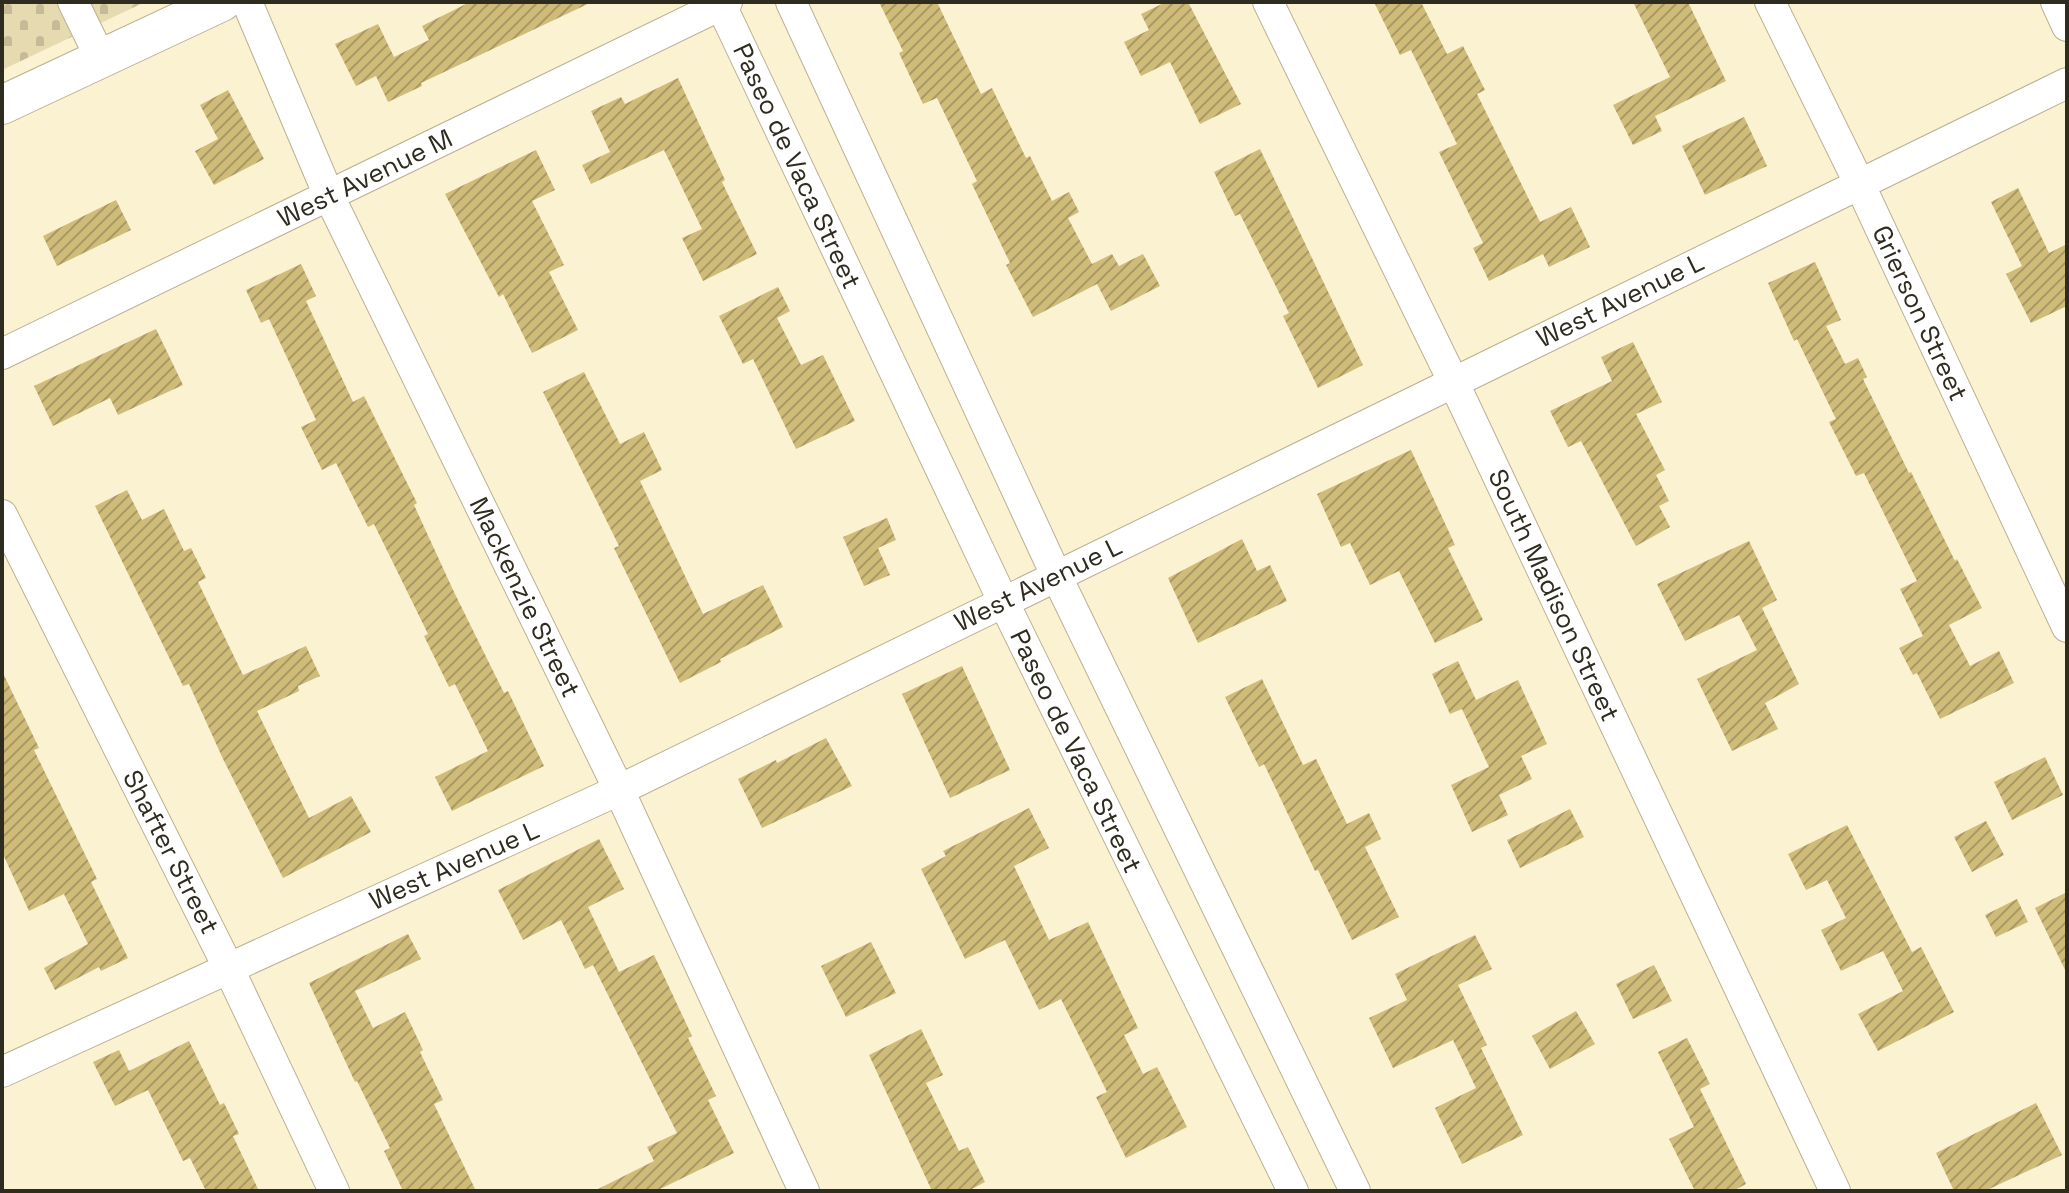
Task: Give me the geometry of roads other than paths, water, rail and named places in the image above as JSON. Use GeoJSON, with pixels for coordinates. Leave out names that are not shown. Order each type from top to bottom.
{"type":"FeatureCollection","features":[{"type":"Feature","properties":{"kind":"main road"},"geometry":{"type":"LineString","coordinates":[[2,105],[222,2]]}},
{"type":"Feature","properties":{"kind":"street"},"geometry":{"type":"LineString","coordinates":[[73,2],[101,59]]}},
{"type":"Feature","properties":{"kind":"street","name":"Mackenzie Street"},"geometry":{"type":"LineString","coordinates":[[247,2],[329,196],[619,790],[804,1191]]}},
{"type":"Feature","properties":{"kind":"street"},"geometry":{"type":"LineString","coordinates":[[791,2],[1056,575],[1355,1191]]}},
{"type":"Feature","properties":{"kind":"street","name":"South Madison Street"},"geometry":{"type":"LineString","coordinates":[[1268,2],[1453,381],[1835,1191]]}},
{"type":"Feature","properties":{"kind":"street","name":"Grierson Street"},"geometry":{"type":"LineString","coordinates":[[1770,2],[1859,183],[2067,627]]}},
{"type":"Feature","properties":{"kind":"street"},"geometry":{"type":"LineString","coordinates":[[2056,2],[2067,26]]}},
{"type":"Feature","properties":{"kind":"street","name":"West Avenue M"},"geometry":{"type":"LineString","coordinates":[[2,354],[724,4]]}},
{"type":"Feature","properties":{"kind":"street","name":"Paseo de Vaca Street"},"geometry":{"type":"LineString","coordinates":[[724,4],[1003,601],[1293,1191]]}},
{"type":"Feature","properties":{"kind":"street","name":"West Avenue L"},"geometry":{"type":"LineString","coordinates":[[2,1072],[619,790],[2067,83]]}},
{"type":"Feature","properties":{"kind":"street","name":"Shafter Street"},"geometry":{"type":"LineString","coordinates":[[2,515],[228,967],[334,1191]]}}]}
